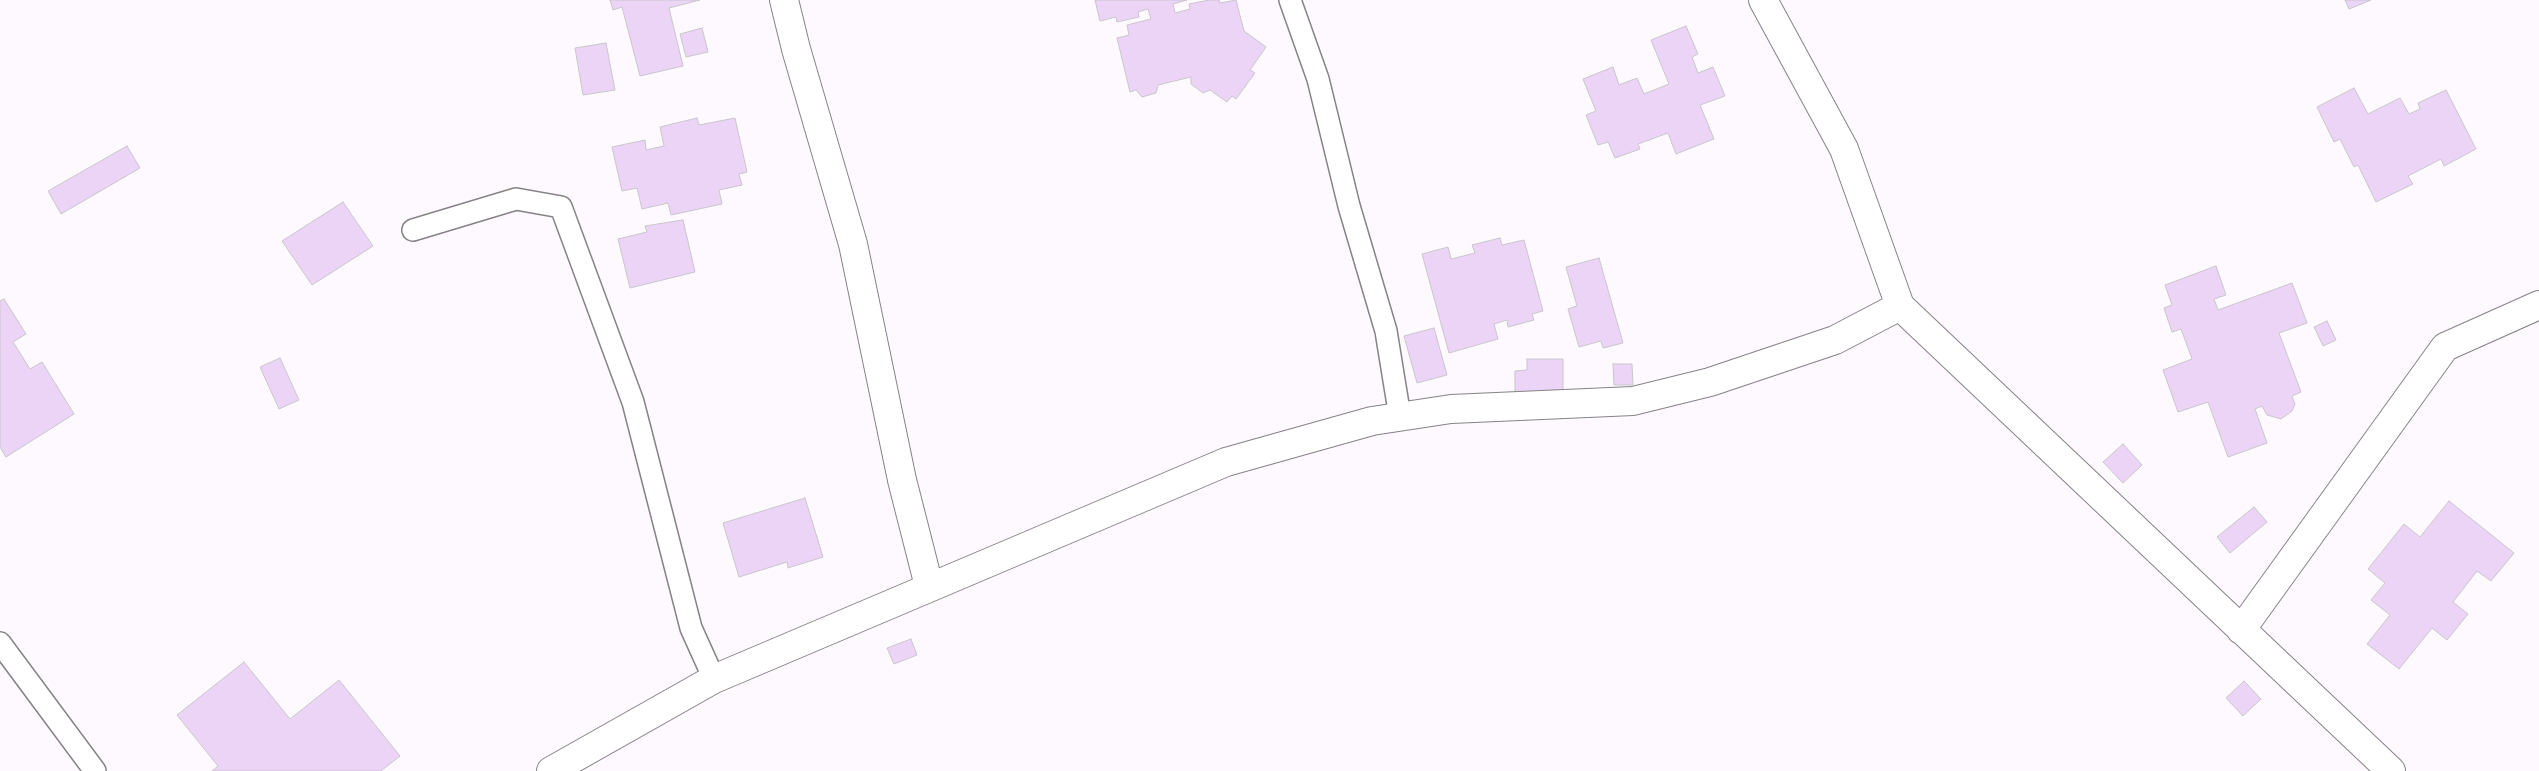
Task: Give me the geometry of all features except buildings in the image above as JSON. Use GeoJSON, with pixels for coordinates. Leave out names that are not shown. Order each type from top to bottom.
{"type":"FeatureCollection","features":[{"type":"Feature","properties":{"kind":"street"},"geometry":{"type":"LineString","coordinates":[[784,0],[796,49],[853,244],[902,480],[929,586]]}},
{"type":"Feature","properties":{"kind":"street"},"geometry":{"type":"LineString","coordinates":[[1763,0],[1844,150],[1900,306],[2391,771]]}},
{"type":"Feature","properties":{"kind":"street"},"geometry":{"type":"LineString","coordinates":[[2241,630],[2445,347],[2539,305]]}},
{"type":"Feature","properties":{"kind":"street"},"geometry":{"type":"LineString","coordinates":[[552,771],[714,679],[929,586],[1226,462],[1372,421],[1451,409],[1633,401],[1710,382],[1835,340],[1900,306]]}},
{"type":"Feature","properties":{"kind":"lane"},"geometry":{"type":"LineString","coordinates":[[1290,0],[1318,79],[1349,206],[1386,331],[1400,417]]}},
{"type":"Feature","properties":{"kind":"lane"},"geometry":{"type":"LineString","coordinates":[[413,230],[516,199],[562,207],[633,402],[691,628],[714,679]]}},
{"type":"Feature","properties":{"kind":"lane"},"geometry":{"type":"LineString","coordinates":[[0,644],[95,771]]}}]}
